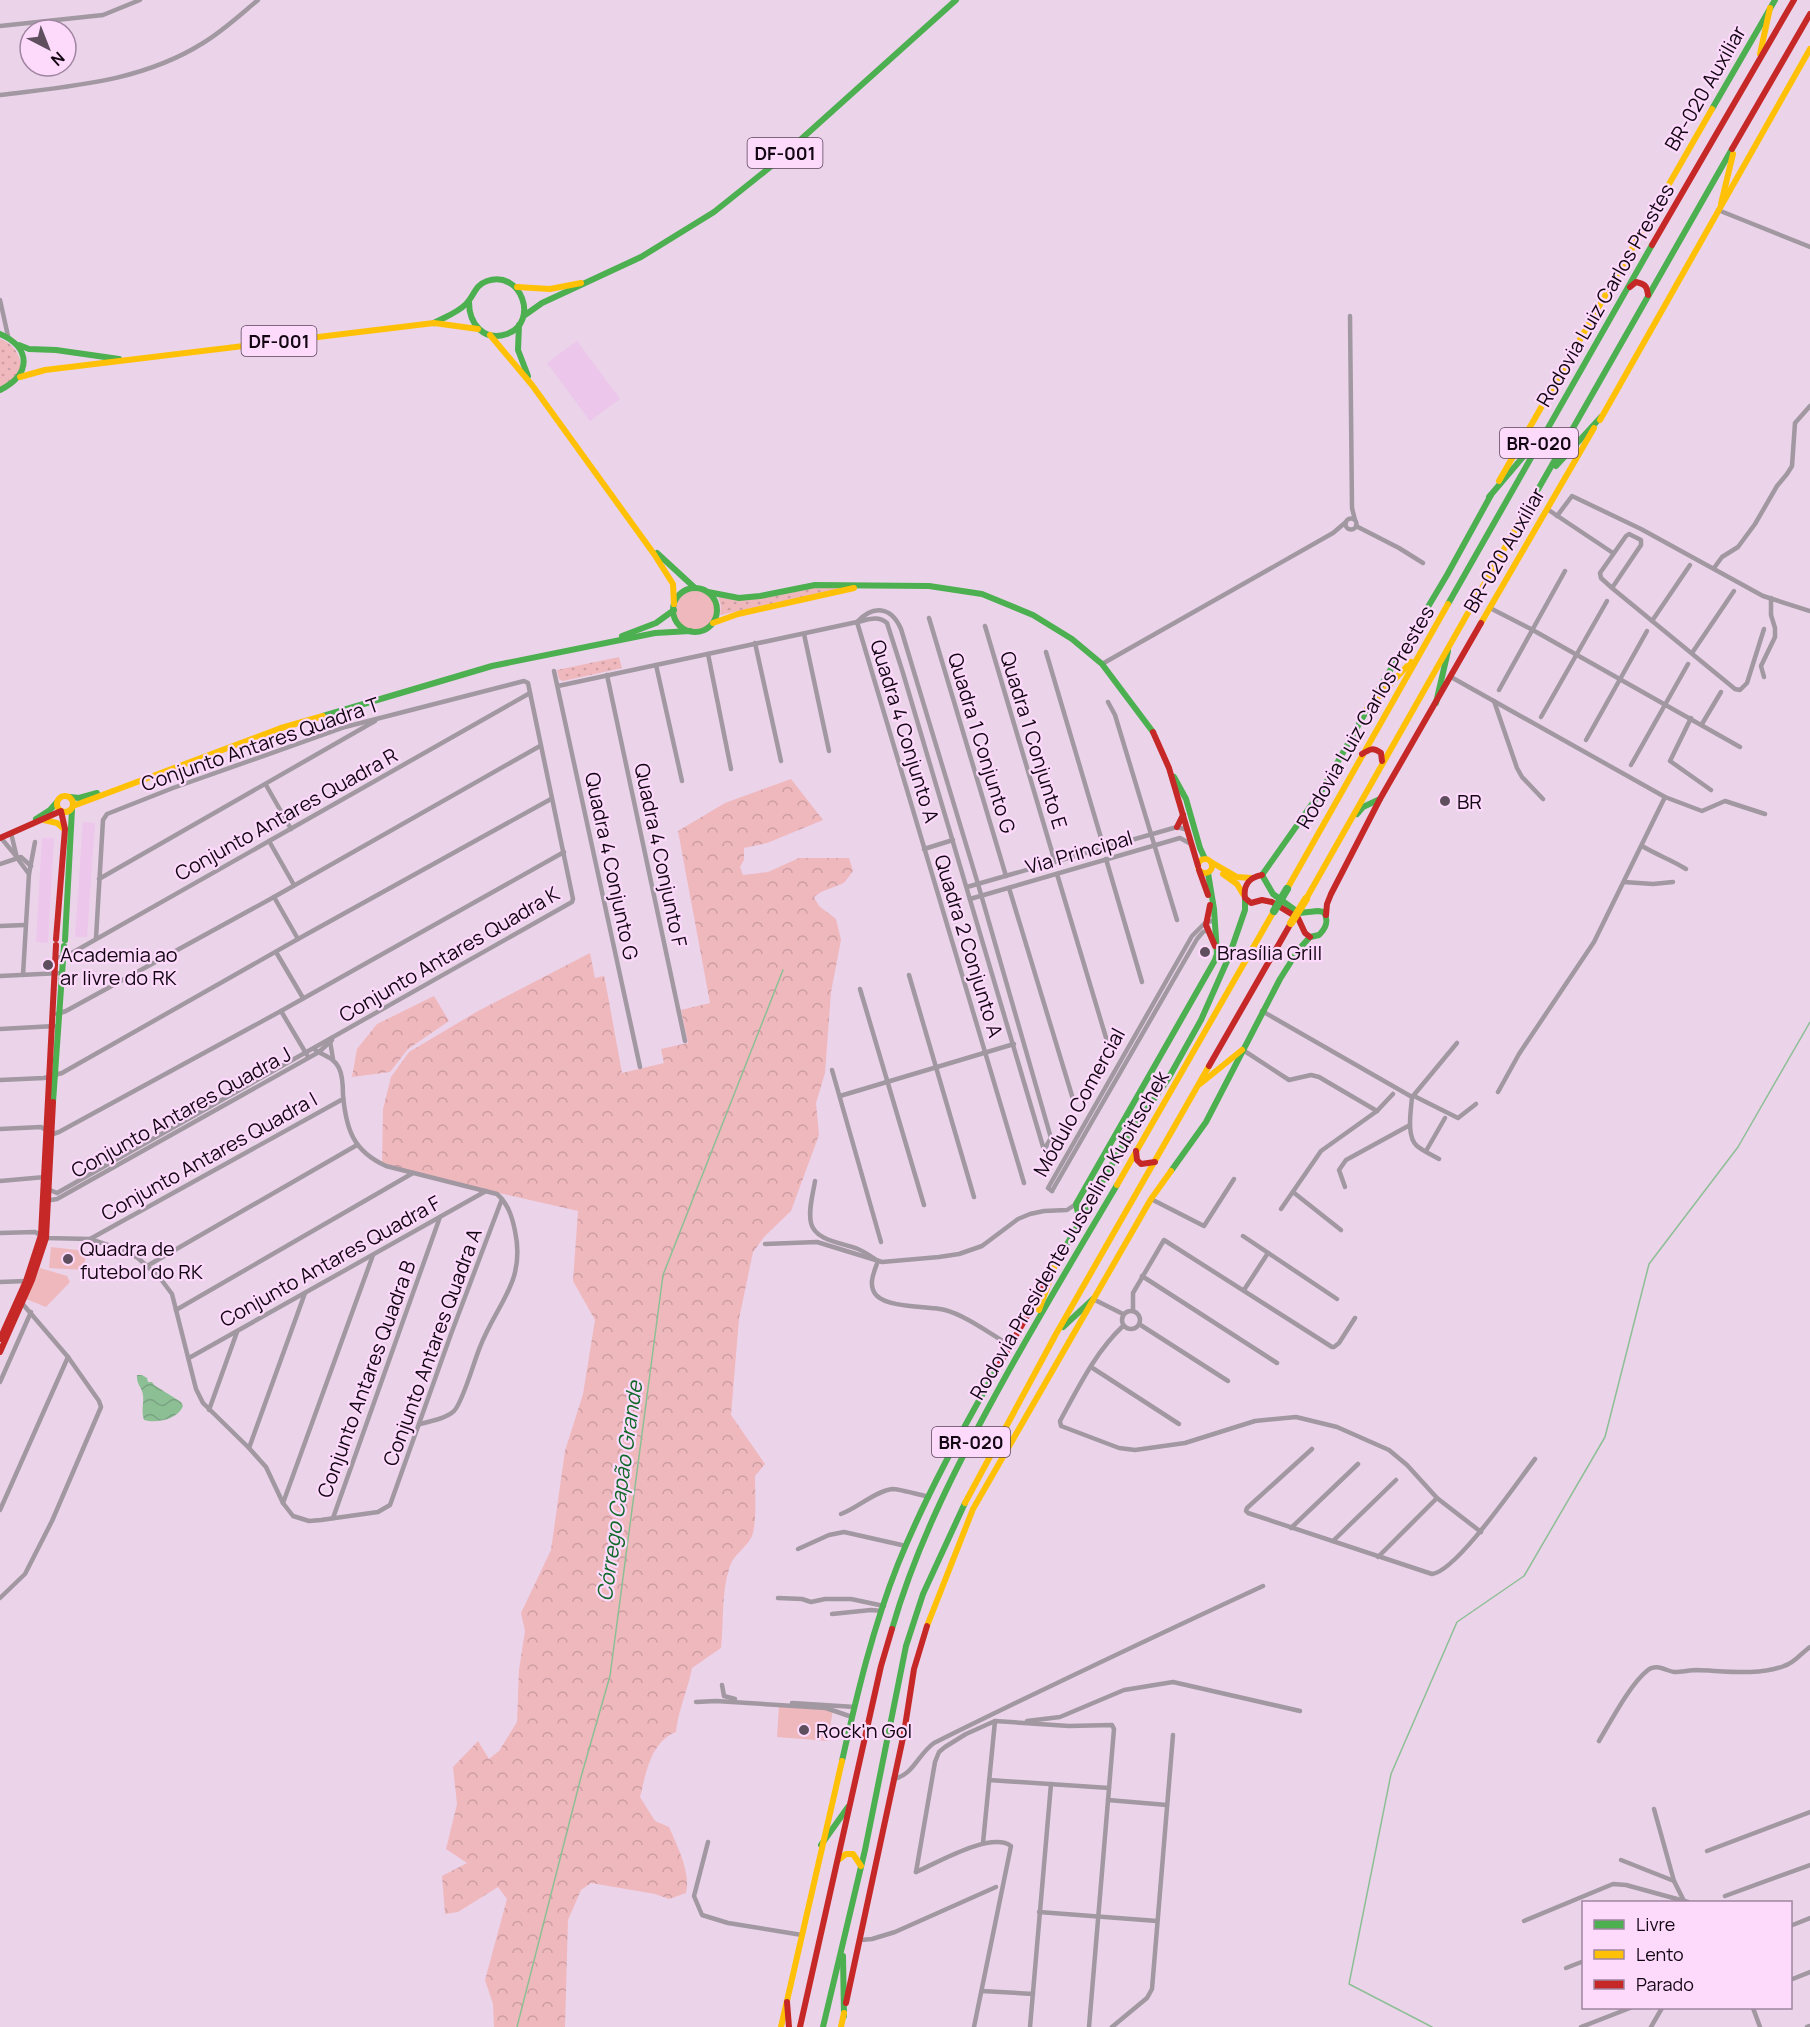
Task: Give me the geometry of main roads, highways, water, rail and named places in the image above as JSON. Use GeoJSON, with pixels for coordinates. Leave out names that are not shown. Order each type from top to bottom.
{"type":"FeatureCollection","features":[{"type":"Feature","properties":{"kind":"main road","name":"DF-001"},"geometry":{"type":"LineString","coordinates":[[519,325],[525,315],[542,303],[595,280],[668,242],[728,202],[956,0]]}},
{"type":"Feature","properties":{"kind":"main road","name":"Rodovia Luiz Carlos Prestes"},"geometry":{"type":"LineString","coordinates":[[1287,889],[1627,289],[1794,0]]}},
{"type":"Feature","properties":{"kind":"main road"},"geometry":{"type":"LineString","coordinates":[[1758,64],[1773,4]]}},
{"type":"Feature","properties":{"kind":"main road","name":"BR-020 Auxiliar"},"geometry":{"type":"LineString","coordinates":[[1262,875],[1322,790],[1773,4]]}},
{"type":"Feature","properties":{"kind":"main road","name":"Rodovia Luiz Carlos Prestes"},"geometry":{"type":"LineString","coordinates":[[1306,899],[1382,761],[1810,14]]}},
{"type":"Feature","properties":{"kind":"main road","name":"BR-020 Auxiliar"},"geometry":{"type":"LineString","coordinates":[[1310,938],[1322,933],[1327,923],[1327,904],[1331,894],[1380,800],[1810,49]]}},
{"type":"Feature","properties":{"kind":"main road"},"geometry":{"type":"LineString","coordinates":[[1719,207],[1736,142]]}},
{"type":"Feature","properties":{"kind":"main road","name":"DF-001"},"geometry":{"type":"LineString","coordinates":[[434,323],[469,302],[475,290],[485,281],[492,279],[505,280],[517,287],[550,289],[595,280]]}},
{"type":"Feature","properties":{"kind":"main road"},"geometry":{"type":"LineString","coordinates":[[1627,289],[1636,282],[1640,282],[1647,288],[1648,296]]}},
{"type":"Feature","properties":{"kind":"main road"},"geometry":{"type":"LineString","coordinates":[[517,287],[525,300],[525,315]]}},
{"type":"Feature","properties":{"kind":"main road"},"geometry":{"type":"LineString","coordinates":[[469,302],[471,319],[478,329]]}},
{"type":"Feature","properties":{"kind":"main road","name":"DF-001"},"geometry":{"type":"LineString","coordinates":[[0,390],[15,383],[20,377],[45,370],[434,323],[478,329],[490,335]]}},
{"type":"Feature","properties":{"kind":"main road"},"geometry":{"type":"LineString","coordinates":[[490,335],[503,336],[519,325]]}},
{"type":"Feature","properties":{"kind":"main road"},"geometry":{"type":"LineString","coordinates":[[519,325],[518,350],[532,385]]}},
{"type":"Feature","properties":{"kind":"main road"},"geometry":{"type":"LineString","coordinates":[[4,335],[19,345],[24,360],[20,377]]}},
{"type":"Feature","properties":{"kind":"main road"},"geometry":{"type":"LineString","coordinates":[[490,335],[532,385],[644,539],[673,584],[674,607],[678,623],[690,631]]}},
{"type":"Feature","properties":{"kind":"main road","name":"DF-001"},"geometry":{"type":"LineString","coordinates":[[19,345],[29,349],[56,350],[124,360]]}},
{"type":"Feature","properties":{"kind":"main road"},"geometry":{"type":"LineString","coordinates":[[1546,477],[1601,417]]}},
{"type":"Feature","properties":{"kind":"main road"},"geometry":{"type":"LineString","coordinates":[[1489,498],[1548,428]]}},
{"type":"Feature","properties":{"kind":"main road"},"geometry":{"type":"LineString","coordinates":[[644,539],[695,588],[708,592],[739,598],[815,585],[929,586],[982,594],[1033,615],[1072,639],[1102,664],[1152,730],[1186,799],[1193,847],[1205,867],[1235,882],[1244,897],[1251,903],[1262,900],[1272,902],[1298,918],[1310,938],[1299,949],[1262,1011],[1206,1122],[1151,1199],[982,1491],[943,1580],[930,1614],[914,1669],[904,1733],[841,2027]]}},
{"type":"Feature","properties":{"kind":"main road"},"geometry":{"type":"LineString","coordinates":[[59,806],[68,812],[73,807],[118,788],[240,742],[331,712],[492,666],[655,633],[702,630],[712,623],[738,614],[867,585]]}},
{"type":"Feature","properties":{"kind":"main road"},"geometry":{"type":"LineString","coordinates":[[602,643],[659,623],[674,607],[676,599],[684,591],[695,588]]}},
{"type":"Feature","properties":{"kind":"main road"},"geometry":{"type":"LineString","coordinates":[[708,592],[716,603],[717,610],[712,623]]}},
{"type":"Feature","properties":{"kind":"main road"},"geometry":{"type":"LineString","coordinates":[[1436,703],[1450,642]]}},
{"type":"Feature","properties":{"kind":"main road"},"geometry":{"type":"LineString","coordinates":[[1367,709],[1421,651]]}},
{"type":"Feature","properties":{"kind":"main road"},"geometry":{"type":"LineString","coordinates":[[1362,754],[1370,749],[1376,749],[1381,753],[1382,761]]}},
{"type":"Feature","properties":{"kind":"main road"},"geometry":{"type":"LineString","coordinates":[[1080,1222],[1076,1204],[1217,954],[1210,925],[1205,867],[1183,814],[1169,768]]}},
{"type":"Feature","properties":{"kind":"main road"},"geometry":{"type":"LineString","coordinates":[[1,838],[43,820],[59,806],[63,796],[79,798],[118,788]]}},
{"type":"Feature","properties":{"kind":"main road"},"geometry":{"type":"LineString","coordinates":[[65,864],[73,807],[70,797]]}},
{"type":"Feature","properties":{"kind":"main road"},"geometry":{"type":"LineString","coordinates":[[1348,823],[1363,807],[1380,800]]}},
{"type":"Feature","properties":{"kind":"main road"},"geometry":{"type":"LineString","coordinates":[[23,828],[59,806]]}},
{"type":"Feature","properties":{"kind":"main road"},"geometry":{"type":"LineString","coordinates":[[0,1352],[1,1338],[29,1281],[44,1237],[54,1026],[65,864],[65,829],[59,806]]}},
{"type":"Feature","properties":{"kind":"main road"},"geometry":{"type":"LineString","coordinates":[[1177,827],[1183,814]]}},
{"type":"Feature","properties":{"kind":"main road"},"geometry":{"type":"LineString","coordinates":[[43,820],[57,823],[65,829]]}},
{"type":"Feature","properties":{"kind":"main road"},"geometry":{"type":"LineString","coordinates":[[1205,867],[1237,877],[1251,878],[1262,875],[1272,894],[1299,913],[1320,910],[1326,915]]}},
{"type":"Feature","properties":{"kind":"main road"},"geometry":{"type":"LineString","coordinates":[[781,2027],[852,1717],[883,1608],[906,1546],[949,1455],[1128,1136],[1168,1079],[1205,1011],[1239,928],[1245,910],[1245,887],[1251,878]]}},
{"type":"Feature","properties":{"kind":"main road","name":"Rodovia Presidente Juscelino Kubitschek"},"geometry":{"type":"LineString","coordinates":[[800,2027],[887,1643],[912,1568],[955,1472],[1033,1329],[1287,889]]}},
{"type":"Feature","properties":{"kind":"main road","name":"Rodovia Presidente Juscelino Kubitschek"},"geometry":{"type":"LineString","coordinates":[[823,2027],[885,1756],[902,1663],[923,1594],[969,1494],[1056,1334],[1195,1088],[1306,899]]}},
{"type":"Feature","properties":{"kind":"main road"},"geometry":{"type":"LineString","coordinates":[[1195,1088],[1242,1050]]}},
{"type":"Feature","properties":{"kind":"main road"},"geometry":{"type":"LineString","coordinates":[[1113,1138],[1128,1136]]}},
{"type":"Feature","properties":{"kind":"main road"},"geometry":{"type":"LineString","coordinates":[[1136,1151],[1140,1165],[1155,1162]]}},
{"type":"Feature","properties":{"kind":"main road"},"geometry":{"type":"LineString","coordinates":[[46,1201],[50,1190],[47,1176]]}},
{"type":"Feature","properties":{"kind":"main road"},"geometry":{"type":"LineString","coordinates":[[1033,1329],[1054,1268]]}},
{"type":"Feature","properties":{"kind":"main road"},"geometry":{"type":"LineString","coordinates":[[1056,1334],[1093,1299]]}},
{"type":"Feature","properties":{"kind":"main road"},"geometry":{"type":"LineString","coordinates":[[821,1845],[852,1802]]}},
{"type":"Feature","properties":{"kind":"main road"},"geometry":{"type":"LineString","coordinates":[[838,1860],[846,1854],[853,1854],[861,1866]]}},
{"type":"Feature","properties":{"kind":"main road"},"geometry":{"type":"LineString","coordinates":[[843,1942],[844,2016]]}},
{"type":"Feature","properties":{"kind":"main road"},"geometry":{"type":"LineString","coordinates":[[787,2002],[789,2027]]}},
{"type":"Feature","properties":{"kind":"water"},"geometry":{"type":"Polygon","coordinates":[[[137,1375],[147,1378],[148,1382],[152,1382],[181,1402],[183,1406],[177,1414],[155,1421],[144,1420],[143,1395],[137,1375]]]}},
{"type":"Feature","properties":{"kind":"waterway","name":"Córrego Capão Grande"},"geometry":{"type":"LineString","coordinates":[[517,2027],[581,1777],[610,1676],[663,1275],[783,970]]}},
{"type":"Feature","properties":{"kind":"waterway"},"geometry":{"type":"LineString","coordinates":[[1432,2027],[1349,1984],[1391,1774],[1457,1622],[1524,1576],[1605,1437],[1649,1264],[1738,1147],[1810,1022]]}},
{"type":"Feature","properties":{"kind":"place","name":"BR"},"geometry":{"type":"Point","coordinates":[1445,801]}},
{"type":"Feature","properties":{"kind":"place","name":"Brasília Grill"},"geometry":{"type":"Point","coordinates":[1205,952]}},
{"type":"Feature","properties":{"kind":"place","name":"Academia ao ar livre do RK"},"geometry":{"type":"Point","coordinates":[48,965]}},
{"type":"Feature","properties":{"kind":"place","name":"Quadra de futebol do RK"},"geometry":{"type":"Point","coordinates":[68,1259]}},
{"type":"Feature","properties":{"kind":"place","name":"Rock'n Gol"},"geometry":{"type":"Point","coordinates":[804,1730]}}]}
